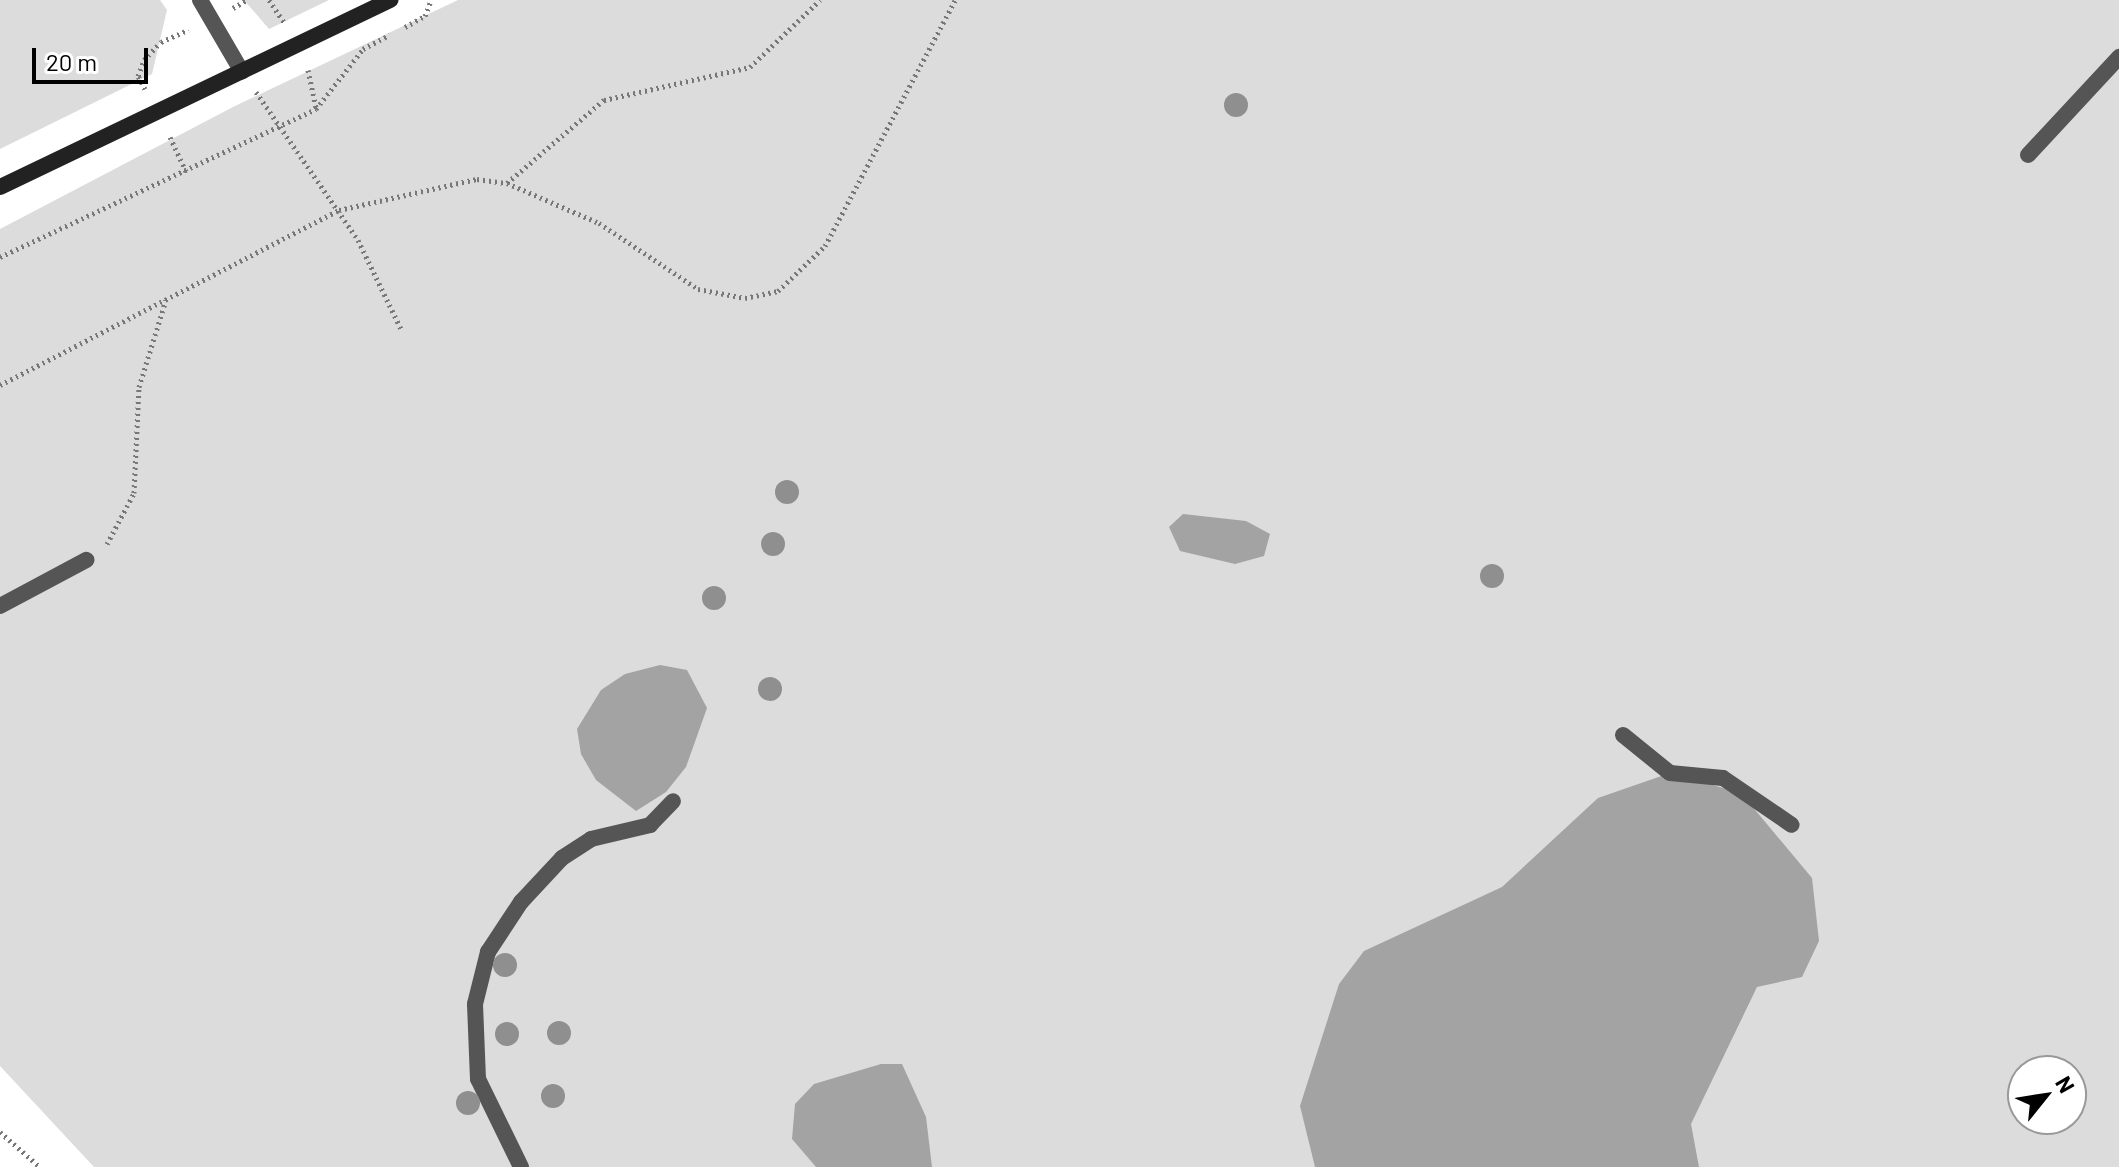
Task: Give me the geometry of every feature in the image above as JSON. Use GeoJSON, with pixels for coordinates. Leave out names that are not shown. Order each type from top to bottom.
{"type":"FeatureCollection","features":[{"type":"Feature","properties":{"kind":"main road"},"geometry":{"type":"LineString","coordinates":[[0,187],[391,0]]}},
{"type":"Feature","properties":{"kind":"street"},"geometry":{"type":"LineString","coordinates":[[200,0],[242,72]]}},
{"type":"Feature","properties":{"kind":"street"},"geometry":{"type":"LineString","coordinates":[[2028,155],[2119,57]]}},
{"type":"Feature","properties":{"kind":"street"},"geometry":{"type":"LineString","coordinates":[[0,606],[86,560]]}},
{"type":"Feature","properties":{"kind":"street"},"geometry":{"type":"LineString","coordinates":[[1623,735],[1670,773],[1723,778],[1792,825]]}},
{"type":"Feature","properties":{"kind":"street"},"geometry":{"type":"LineString","coordinates":[[521,1167],[478,1079],[475,1004],[488,952],[562,858],[591,839],[650,825],[673,801]]}},
{"type":"Feature","properties":{"kind":"path"},"geometry":{"type":"LineString","coordinates":[[269,0],[283,22]]}},
{"type":"Feature","properties":{"kind":"path"},"geometry":{"type":"LineString","coordinates":[[0,257],[316,109],[363,49],[425,16],[431,0]]}},
{"type":"Feature","properties":{"kind":"path"},"geometry":{"type":"LineString","coordinates":[[507,183],[604,100],[750,67],[820,0]]}},
{"type":"Feature","properties":{"kind":"path"},"geometry":{"type":"LineString","coordinates":[[0,385],[339,210],[477,179],[507,183],[599,223],[698,289],[745,298],[778,291],[825,246],[955,0]]}},
{"type":"Feature","properties":{"kind":"path"},"geometry":{"type":"LineString","coordinates":[[145,90],[138,76],[144,60],[178,34]]}},
{"type":"Feature","properties":{"kind":"path"},"geometry":{"type":"LineString","coordinates":[[308,68],[316,109]]}},
{"type":"Feature","properties":{"kind":"path"},"geometry":{"type":"LineString","coordinates":[[242,72],[339,210],[401,329]]}},
{"type":"Feature","properties":{"kind":"path"},"geometry":{"type":"LineString","coordinates":[[170,136],[186,172]]}},
{"type":"Feature","properties":{"kind":"path"},"geometry":{"type":"LineString","coordinates":[[86,560],[106,546],[134,493],[139,387],[166,299]]}},
{"type":"Feature","properties":{"kind":"path"},"geometry":{"type":"LineString","coordinates":[[0,1132],[40,1167]]}},
{"type":"Feature","properties":{"kind":"shaded area"},"geometry":{"type":"Polygon","coordinates":[[[0,0],[160,0],[167,10],[152,74],[0,149],[0,0]]]}},
{"type":"Feature","properties":{"kind":"shaded area"},"geometry":{"type":"Polygon","coordinates":[[[244,0],[329,0],[269,29],[244,0]]]}},
{"type":"Feature","properties":{"kind":"shaded area"},"geometry":{"type":"Polygon","coordinates":[[[458,0],[2119,0],[2119,1167],[94,1167],[0,1066],[0,229],[233,107],[458,0]]]}},
{"type":"Feature","properties":{"kind":"shaded area"},"geometry":{"type":"Polygon","coordinates":[[[1183,514],[1246,521],[1270,534],[1264,556],[1235,564],[1180,551],[1169,527],[1183,514]]]}},
{"type":"Feature","properties":{"kind":"shaded area"},"geometry":{"type":"Polygon","coordinates":[[[660,665],[687,670],[707,708],[686,767],[666,792],[636,811],[596,780],[581,754],[577,729],[601,690],[625,674],[660,665]]]}},
{"type":"Feature","properties":{"kind":"shaded area"},"geometry":{"type":"Polygon","coordinates":[[[1670,773],[1741,793],[1812,878],[1819,941],[1802,977],[1757,987],[1691,1124],[1699,1167],[1315,1167],[1300,1106],[1339,984],[1364,951],[1502,887],[1598,798],[1670,773]]]}},
{"type":"Feature","properties":{"kind":"shaded area"},"geometry":{"type":"Polygon","coordinates":[[[881,1064],[902,1064],[926,1117],[932,1167],[816,1167],[792,1139],[795,1104],[814,1084],[881,1064]]]}}]}
